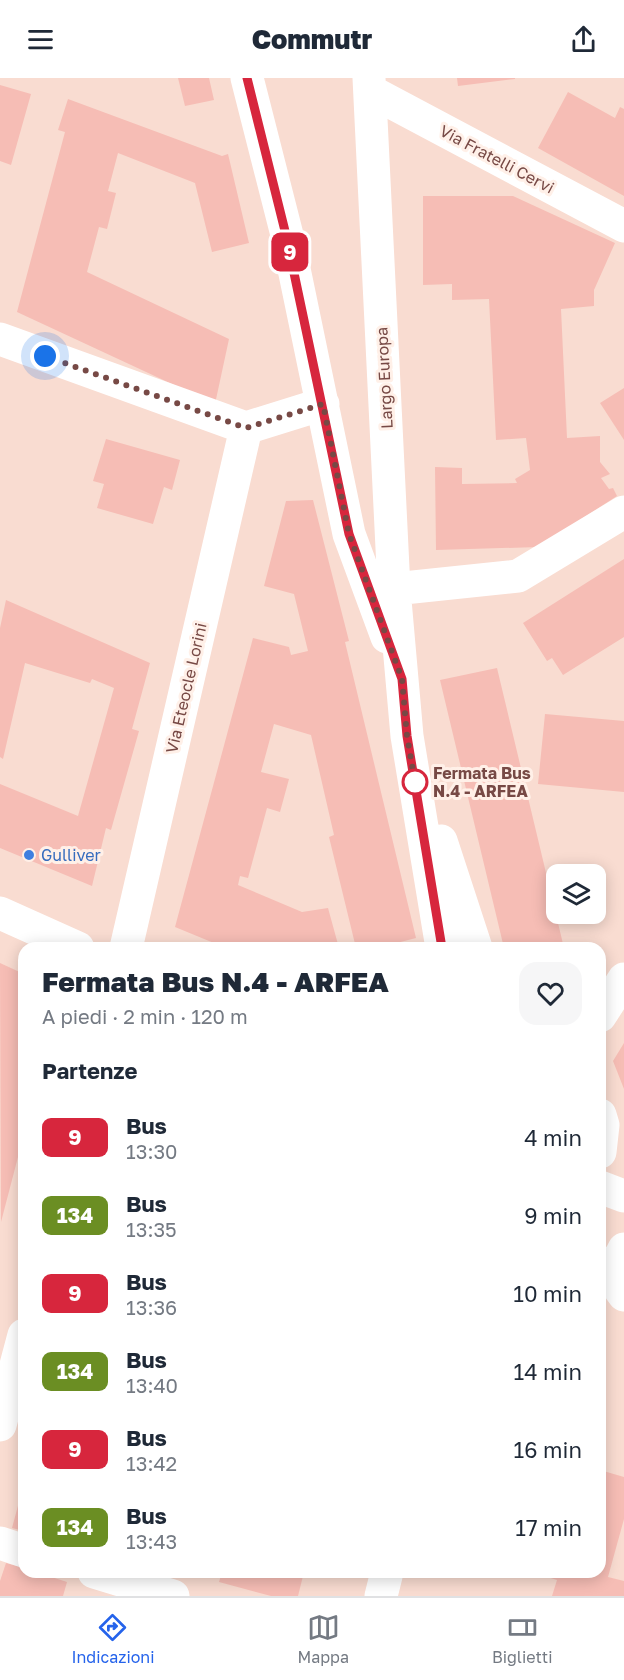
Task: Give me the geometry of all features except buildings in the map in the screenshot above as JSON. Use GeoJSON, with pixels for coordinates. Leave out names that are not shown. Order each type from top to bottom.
{"type":"FeatureCollection","features":[{"type":"Feature","properties":{"kind":"street","name":"Largo Europa"},"geometry":{"type":"LineString","coordinates":[[247,78],[286,235],[349,534],[402,679]]}},
{"type":"Feature","properties":{"kind":"street","name":"Largo Europa"},"geometry":{"type":"LineString","coordinates":[[370,85],[394,589],[407,736],[441,942]]}},
{"type":"Feature","properties":{"kind":"street","name":"Via Fratelli Cervi"},"geometry":{"type":"LineString","coordinates":[[370,85],[624,226]]}},
{"type":"Feature","properties":{"kind":"street"},"geometry":{"type":"LineString","coordinates":[[0,339],[246,428],[323,404]]}},
{"type":"Feature","properties":{"kind":"street","name":"Via Eteocle Lorini"},"geometry":{"type":"LineString","coordinates":[[127,942],[246,428]]}},
{"type":"Feature","properties":{"kind":"street"},"geometry":{"type":"LineString","coordinates":[[394,589],[518,576],[624,512]]}},
{"type":"Feature","properties":{"kind":"street","name":"Largo Europa"},"geometry":{"type":"LineString","coordinates":[[407,736],[474,942]]}},
{"type":"Feature","properties":{"kind":"street"},"geometry":{"type":"LineString","coordinates":[[0,913],[65,942]]}},
{"type":"Feature","properties":{"kind":"street"},"geometry":{"type":"LineString","coordinates":[[606,1007],[624,979]]}},
{"type":"Feature","properties":{"kind":"street"},"geometry":{"type":"LineString","coordinates":[[606,1153],[624,1160]]}},
{"type":"Feature","properties":{"kind":"street"},"geometry":{"type":"LineString","coordinates":[[606,1189],[624,1196]]}},
{"type":"Feature","properties":{"kind":"street"},"geometry":{"type":"LineString","coordinates":[[0,1425],[18,1358]]}},
{"type":"Feature","properties":{"kind":"street"},"geometry":{"type":"LineString","coordinates":[[0,1543],[18,1549]]}},
{"type":"Feature","properties":{"kind":"street"},"geometry":{"type":"LineString","coordinates":[[114,1578],[173,1596]]}},
{"type":"Feature","properties":{"kind":"street"},"geometry":{"type":"LineString","coordinates":[[381,1596],[386,1578]]}},
{"type":"Feature","properties":{"kind":"shaded area"},"geometry":{"type":"Polygon","coordinates":[[[0,78],[624,78],[624,1596],[0,1596],[0,78]]]}},
{"type":"Feature","properties":{"kind":"bus line","name":"9"},"geometry":{"type":"LineString","coordinates":[[247,78],[286,235],[349,534],[402,679],[407,736],[441,942]]}},
{"type":"Feature","properties":{"kind":"place","name":"Fermata Bus N.4 - ARFEA"},"geometry":{"type":"Point","coordinates":[415,782]}},
{"type":"Feature","properties":{"kind":"place","name":"Gulliver"},"geometry":{"type":"Point","coordinates":[29,855]}},
{"type":"Feature","properties":{"kind":"route"},"geometry":{"type":"LineString","coordinates":[[45,356],[246,428],[323,404],[349,534],[402,679],[407,736],[415,782]]}}]}
